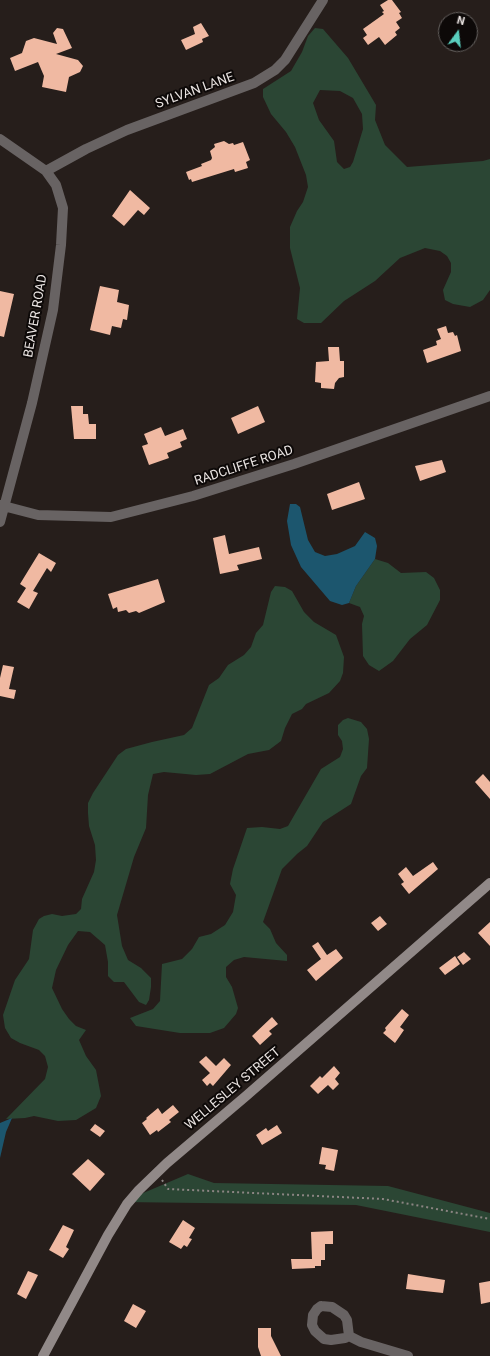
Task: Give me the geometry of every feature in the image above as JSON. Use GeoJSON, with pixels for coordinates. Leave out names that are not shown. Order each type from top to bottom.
{"type":"FeatureCollection","features":[{"type":"Feature","properties":{"kind":"main road","name":"WELLESLEY STREET"},"geometry":{"type":"LineString","coordinates":[[44,1356],[117,1220],[139,1190],[157,1172],[490,883]]}},
{"type":"Feature","properties":{"kind":"street","name":"SYLVAN LANE"},"geometry":{"type":"LineString","coordinates":[[46,171],[86,149],[128,130],[254,83],[270,73],[286,60],[323,0]]}},
{"type":"Feature","properties":{"kind":"street","name":"BEAVER ROAD"},"geometry":{"type":"LineString","coordinates":[[0,139],[46,171],[56,186],[63,208],[60,259],[51,318],[32,404],[2,505],[0,522]]}},
{"type":"Feature","properties":{"kind":"street","name":"RADCLIFFE ROAD"},"geometry":{"type":"LineString","coordinates":[[2,505],[38,515],[111,516],[193,496],[294,464],[490,396]]}},
{"type":"Feature","properties":{"kind":"street"},"geometry":{"type":"LineString","coordinates":[[349,1336],[361,1342],[408,1356]]}},
{"type":"Feature","properties":{"kind":"path"},"geometry":{"type":"LineString","coordinates":[[157,1172],[168,1189],[383,1199],[490,1219]]}},
{"type":"Feature","properties":{"kind":"green space"},"geometry":{"type":"Polygon","coordinates":[[[315,28],[323,29],[348,58],[376,105],[375,120],[385,145],[407,167],[483,161],[490,159],[490,290],[483,300],[470,307],[453,304],[445,300],[443,290],[451,272],[451,263],[447,256],[440,251],[425,248],[400,258],[375,281],[344,301],[321,323],[304,323],[297,319],[300,288],[290,248],[290,227],[303,202],[308,187],[306,175],[295,147],[286,132],[271,114],[263,97],[263,89],[291,71],[302,52],[308,36],[315,28]],[[320,90],[313,103],[319,120],[334,141],[337,162],[344,169],[350,167],[353,162],[363,129],[362,114],[353,98],[340,91],[320,90]]]}},
{"type":"Feature","properties":{"kind":"green space"},"geometry":{"type":"Polygon","coordinates":[[[375,559],[388,563],[401,573],[426,572],[434,578],[440,590],[440,600],[427,625],[410,639],[393,661],[379,671],[369,665],[363,656],[362,624],[364,616],[360,607],[349,603],[356,586],[375,559]]]}},
{"type":"Feature","properties":{"kind":"green space"},"geometry":{"type":"Polygon","coordinates":[[[275,586],[285,587],[292,591],[304,612],[314,622],[336,635],[344,657],[343,673],[340,681],[329,693],[306,704],[302,709],[292,714],[285,728],[281,741],[269,750],[248,754],[210,774],[196,775],[164,772],[153,774],[148,795],[146,828],[134,857],[117,915],[122,946],[128,960],[141,968],[151,978],[149,1000],[146,1005],[139,1002],[124,982],[114,982],[108,976],[108,962],[105,945],[90,932],[78,931],[68,945],[56,970],[52,988],[62,1009],[69,1019],[76,1026],[86,1030],[79,1040],[86,1056],[96,1070],[101,1096],[96,1108],[76,1120],[58,1121],[34,1116],[6,1119],[45,1079],[48,1067],[45,1056],[39,1050],[11,1038],[5,1028],[3,1015],[15,980],[29,959],[33,930],[39,919],[52,914],[62,916],[76,914],[81,909],[82,899],[94,872],[96,860],[95,845],[89,826],[88,813],[88,803],[93,793],[118,755],[126,749],[184,735],[192,728],[209,685],[219,678],[228,665],[244,655],[251,647],[256,633],[263,625],[271,592],[275,586]]]}},
{"type":"Feature","properties":{"kind":"green space"},"geometry":{"type":"Polygon","coordinates":[[[348,718],[361,722],[367,729],[369,739],[367,768],[361,776],[351,804],[323,822],[307,846],[282,869],[263,922],[270,929],[276,943],[287,955],[287,961],[244,957],[234,960],[226,967],[226,977],[232,987],[238,1008],[236,1014],[224,1028],[210,1033],[180,1033],[136,1026],[130,1018],[153,1009],[160,1001],[162,964],[182,959],[192,949],[199,937],[211,934],[225,925],[233,912],[236,895],[230,884],[233,869],[247,828],[262,827],[280,829],[288,826],[321,769],[340,757],[343,749],[342,741],[338,735],[338,725],[343,720],[348,718]]]}},
{"type":"Feature","properties":{"kind":"green space"},"geometry":{"type":"Polygon","coordinates":[[[188,1174],[214,1183],[388,1186],[490,1213],[490,1232],[356,1205],[122,1202],[188,1174]]]}},
{"type":"Feature","properties":{"kind":"water"},"geometry":{"type":"Polygon","coordinates":[[[290,504],[296,504],[300,507],[308,540],[315,552],[325,556],[337,554],[355,546],[365,532],[375,538],[377,546],[375,559],[356,586],[349,603],[342,605],[330,601],[301,567],[291,545],[287,521],[290,504]]]}},
{"type":"Feature","properties":{"kind":"water"},"geometry":{"type":"Polygon","coordinates":[[[12,1118],[6,1132],[0,1158],[0,1123],[12,1118]]]}},
{"type":"Feature","properties":{"kind":"building"},"geometry":{"type":"Polygon","coordinates":[[[388,0],[392,0],[401,12],[399,13],[402,18],[396,22],[400,28],[395,32],[397,35],[385,45],[379,37],[368,45],[363,38],[367,35],[363,29],[384,14],[382,12],[384,11],[380,5],[388,0]]]}},
{"type":"Feature","properties":{"kind":"building"},"geometry":{"type":"Polygon","coordinates":[[[201,23],[209,36],[202,39],[203,42],[186,50],[181,40],[195,34],[193,27],[201,23]]]}},
{"type":"Feature","properties":{"kind":"building"},"geometry":{"type":"Polygon","coordinates":[[[57,28],[63,29],[72,48],[56,54],[78,60],[83,66],[80,72],[69,77],[66,92],[42,87],[44,76],[38,62],[15,71],[10,58],[22,53],[26,41],[34,38],[57,44],[53,33],[57,28]]]}},
{"type":"Feature","properties":{"kind":"building"},"geometry":{"type":"Polygon","coordinates":[[[224,141],[229,144],[233,143],[234,145],[243,142],[250,160],[246,162],[248,168],[235,172],[234,169],[192,182],[191,179],[189,180],[186,172],[202,166],[201,164],[211,160],[212,158],[210,151],[215,147],[214,144],[224,141]]]}},
{"type":"Feature","properties":{"kind":"building"},"geometry":{"type":"Polygon","coordinates":[[[130,190],[150,208],[144,215],[138,210],[124,226],[112,216],[130,190]]]}},
{"type":"Feature","properties":{"kind":"building"},"geometry":{"type":"Polygon","coordinates":[[[100,286],[119,290],[117,302],[129,305],[127,320],[123,319],[121,328],[112,326],[110,335],[90,330],[100,286]]]}},
{"type":"Feature","properties":{"kind":"building"},"geometry":{"type":"Polygon","coordinates":[[[0,291],[14,294],[4,337],[0,336],[0,291]]]}},
{"type":"Feature","properties":{"kind":"building"},"geometry":{"type":"Polygon","coordinates":[[[446,326],[448,333],[453,332],[455,336],[457,335],[461,351],[427,363],[423,350],[437,345],[436,341],[441,339],[437,329],[446,326]]]}},
{"type":"Feature","properties":{"kind":"building"},"geometry":{"type":"Polygon","coordinates":[[[328,347],[339,347],[340,361],[344,361],[344,377],[339,378],[335,383],[334,389],[321,388],[321,383],[315,382],[316,362],[329,361],[328,347]]]}},
{"type":"Feature","properties":{"kind":"building"},"geometry":{"type":"Polygon","coordinates":[[[71,406],[83,406],[83,414],[88,414],[89,424],[96,424],[96,439],[74,439],[71,406]]]}},
{"type":"Feature","properties":{"kind":"building"},"geometry":{"type":"Polygon","coordinates":[[[258,406],[265,422],[238,434],[231,418],[258,406]]]}},
{"type":"Feature","properties":{"kind":"building"},"geometry":{"type":"Polygon","coordinates":[[[161,427],[165,436],[183,429],[187,439],[180,442],[182,447],[167,453],[169,458],[149,465],[142,446],[148,444],[144,434],[161,427]]]}},
{"type":"Feature","properties":{"kind":"building"},"geometry":{"type":"Polygon","coordinates":[[[442,460],[446,472],[420,481],[415,466],[442,460]]]}},
{"type":"Feature","properties":{"kind":"building"},"geometry":{"type":"Polygon","coordinates":[[[359,482],[365,499],[332,510],[327,494],[359,482]]]}},
{"type":"Feature","properties":{"kind":"building"},"geometry":{"type":"Polygon","coordinates":[[[225,535],[229,554],[259,547],[262,559],[237,565],[239,570],[220,574],[213,538],[225,535]]]}},
{"type":"Feature","properties":{"kind":"building"},"geometry":{"type":"Polygon","coordinates":[[[39,553],[56,563],[51,572],[47,568],[33,591],[38,593],[29,609],[17,602],[26,588],[20,584],[39,553]]]}},
{"type":"Feature","properties":{"kind":"building"},"geometry":{"type":"Polygon","coordinates":[[[158,579],[165,602],[139,613],[136,611],[129,613],[126,610],[118,612],[117,607],[113,609],[108,594],[158,579]]]}},
{"type":"Feature","properties":{"kind":"building"},"geometry":{"type":"Polygon","coordinates":[[[3,665],[14,667],[9,689],[16,690],[14,699],[0,696],[0,678],[3,665]]]}},
{"type":"Feature","properties":{"kind":"building"},"geometry":{"type":"Polygon","coordinates":[[[483,774],[490,782],[490,799],[475,782],[483,774]]]}},
{"type":"Feature","properties":{"kind":"building"},"geometry":{"type":"Polygon","coordinates":[[[433,862],[438,869],[409,894],[401,884],[404,882],[398,874],[406,867],[413,876],[433,862]]]}},
{"type":"Feature","properties":{"kind":"building"},"geometry":{"type":"Polygon","coordinates":[[[380,916],[387,924],[378,931],[371,923],[380,916]]]}},
{"type":"Feature","properties":{"kind":"building"},"geometry":{"type":"Polygon","coordinates":[[[490,922],[490,946],[478,933],[490,922]]]}},
{"type":"Feature","properties":{"kind":"building"},"geometry":{"type":"Polygon","coordinates":[[[318,942],[327,955],[336,949],[343,958],[316,981],[307,970],[321,959],[312,946],[318,942]]]}},
{"type":"Feature","properties":{"kind":"building"},"geometry":{"type":"Polygon","coordinates":[[[464,952],[471,959],[463,965],[457,957],[464,952]]]}},
{"type":"Feature","properties":{"kind":"building"},"geometry":{"type":"Polygon","coordinates":[[[455,956],[460,964],[445,975],[439,968],[455,956]]]}},
{"type":"Feature","properties":{"kind":"building"},"geometry":{"type":"Polygon","coordinates":[[[402,1009],[409,1015],[400,1027],[404,1030],[395,1043],[383,1033],[386,1030],[385,1028],[402,1009]]]}},
{"type":"Feature","properties":{"kind":"building"},"geometry":{"type":"Polygon","coordinates":[[[272,1017],[278,1024],[269,1031],[272,1034],[260,1045],[252,1036],[272,1017]]]}},
{"type":"Feature","properties":{"kind":"building"},"geometry":{"type":"Polygon","coordinates":[[[206,1056],[216,1066],[224,1058],[231,1065],[213,1086],[210,1083],[207,1086],[202,1080],[210,1073],[199,1062],[206,1056]]]}},
{"type":"Feature","properties":{"kind":"building"},"geometry":{"type":"Polygon","coordinates":[[[334,1066],[340,1073],[335,1079],[339,1084],[333,1090],[328,1085],[318,1094],[310,1086],[320,1076],[322,1078],[334,1066]]]}},
{"type":"Feature","properties":{"kind":"building"},"geometry":{"type":"Polygon","coordinates":[[[173,1105],[179,1112],[169,1120],[171,1122],[158,1132],[157,1130],[150,1135],[142,1123],[158,1108],[162,1114],[173,1105]]]}},
{"type":"Feature","properties":{"kind":"building"},"geometry":{"type":"Polygon","coordinates":[[[95,1124],[105,1131],[100,1137],[90,1130],[95,1124]]]}},
{"type":"Feature","properties":{"kind":"building"},"geometry":{"type":"Polygon","coordinates":[[[277,1125],[282,1133],[262,1145],[256,1135],[266,1128],[268,1131],[277,1125]]]}},
{"type":"Feature","properties":{"kind":"building"},"geometry":{"type":"Polygon","coordinates":[[[322,1147],[338,1150],[334,1171],[325,1169],[326,1165],[319,1164],[322,1147]]]}},
{"type":"Feature","properties":{"kind":"building"},"geometry":{"type":"Polygon","coordinates":[[[88,1159],[105,1174],[90,1191],[72,1174],[88,1159]]]}},
{"type":"Feature","properties":{"kind":"building"},"geometry":{"type":"Polygon","coordinates":[[[183,1220],[195,1228],[189,1238],[192,1239],[187,1247],[184,1245],[181,1249],[169,1242],[183,1220]]]}},
{"type":"Feature","properties":{"kind":"building"},"geometry":{"type":"Polygon","coordinates":[[[63,1225],[74,1230],[66,1247],[69,1249],[63,1258],[49,1250],[63,1225]]]}},
{"type":"Feature","properties":{"kind":"building"},"geometry":{"type":"Polygon","coordinates":[[[333,1231],[333,1244],[325,1244],[325,1260],[321,1260],[321,1266],[315,1266],[315,1268],[292,1269],[291,1259],[312,1259],[311,1232],[333,1231]]]}},
{"type":"Feature","properties":{"kind":"building"},"geometry":{"type":"Polygon","coordinates":[[[28,1271],[38,1275],[26,1299],[17,1294],[28,1271]]]}},
{"type":"Feature","properties":{"kind":"building"},"geometry":{"type":"Polygon","coordinates":[[[408,1274],[445,1280],[443,1293],[406,1289],[408,1274]]]}},
{"type":"Feature","properties":{"kind":"building"},"geometry":{"type":"Polygon","coordinates":[[[490,1281],[490,1302],[481,1304],[479,1283],[490,1281]]]}},
{"type":"Feature","properties":{"kind":"building"},"geometry":{"type":"Polygon","coordinates":[[[133,1304],[146,1311],[136,1328],[124,1321],[133,1304]]]}},
{"type":"Feature","properties":{"kind":"building"},"geometry":{"type":"Polygon","coordinates":[[[258,1328],[271,1328],[271,1336],[281,1356],[261,1356],[258,1347],[258,1328]]]}}]}
